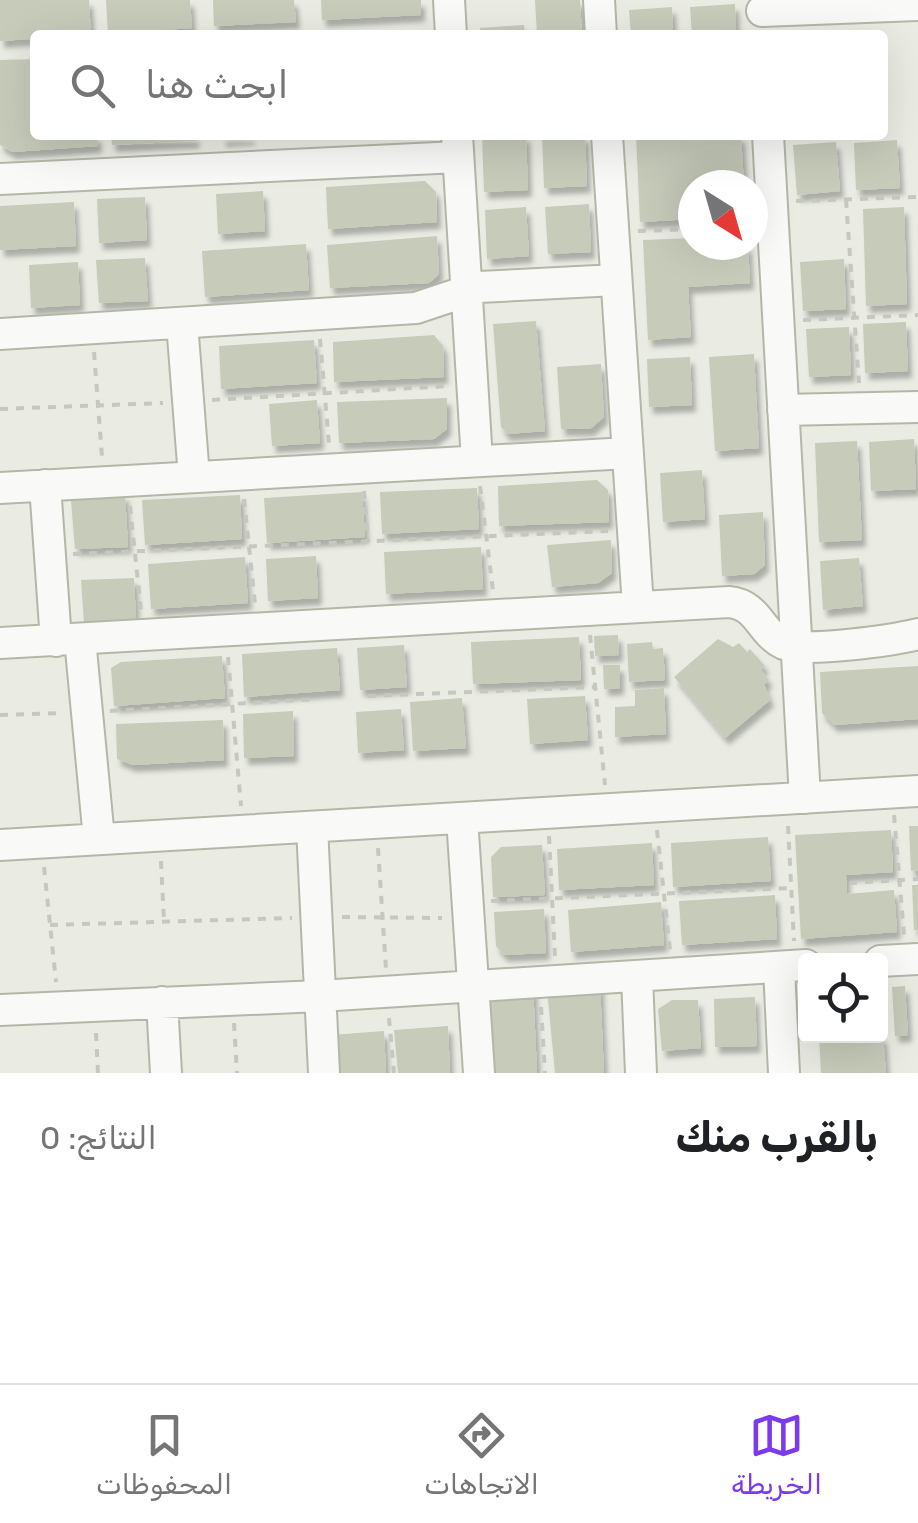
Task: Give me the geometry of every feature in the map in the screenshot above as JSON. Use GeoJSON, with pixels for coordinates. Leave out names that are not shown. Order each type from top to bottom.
{"type":"FeatureCollection","features":[{"type":"Feature","properties":{"kind":"street"},"geometry":{"type":"LineString","coordinates":[[449,0],[451,30]]}},
{"type":"Feature","properties":{"kind":"street"},"geometry":{"type":"LineString","coordinates":[[599,0],[601,30]]}},
{"type":"Feature","properties":{"kind":"street"},"geometry":{"type":"LineString","coordinates":[[762,15],[918,5]]}},
{"type":"Feature","properties":{"kind":"street"},"geometry":{"type":"LineString","coordinates":[[607,140],[638,607]]}},
{"type":"Feature","properties":{"kind":"street"},"geometry":{"type":"LineString","coordinates":[[768,140],[794,646],[796,798]]}},
{"type":"Feature","properties":{"kind":"street"},"geometry":{"type":"LineString","coordinates":[[0,179],[457,146],[477,461]]}},
{"type":"Feature","properties":{"kind":"street"},"geometry":{"type":"LineString","coordinates":[[0,334],[416,308],[466,290],[616,280]]}},
{"type":"Feature","properties":{"kind":"street"},"geometry":{"type":"LineString","coordinates":[[182,323],[194,477]]}},
{"type":"Feature","properties":{"kind":"street"},"geometry":{"type":"LineString","coordinates":[[783,410],[918,407]]}},
{"type":"Feature","properties":{"kind":"street"},"geometry":{"type":"LineString","coordinates":[[0,488],[628,454]]}},
{"type":"Feature","properties":{"kind":"street"},"geometry":{"type":"LineString","coordinates":[[45,486],[50,555],[87,712],[98,840]]}},
{"type":"Feature","properties":{"kind":"street"},"geometry":{"type":"LineString","coordinates":[[0,644],[738,603],[753,610],[780,642],[794,646],[918,634]]}},
{"type":"Feature","properties":{"kind":"street"},"geometry":{"type":"LineString","coordinates":[[0,845],[905,792]]}},
{"type":"Feature","properties":{"kind":"street"},"geometry":{"type":"LineString","coordinates":[[462,818],[478,1073]]}},
{"type":"Feature","properties":{"kind":"street"},"geometry":{"type":"LineString","coordinates":[[312,827],[324,1073]]}},
{"type":"Feature","properties":{"kind":"street"},"geometry":{"type":"LineString","coordinates":[[0,1010],[320,996],[794,966],[784,1073]]}},
{"type":"Feature","properties":{"kind":"street"},"geometry":{"type":"LineString","coordinates":[[636,977],[641,1073]]}},
{"type":"Feature","properties":{"kind":"street"},"geometry":{"type":"LineString","coordinates":[[162,1002],[166,1073]]}},
{"type":"Feature","properties":{"kind":"path"},"geometry":{"type":"LineString","coordinates":[[772,202],[916,197]]}},
{"type":"Feature","properties":{"kind":"path"},"geometry":{"type":"LineString","coordinates":[[846,200],[861,408]]}},
{"type":"Feature","properties":{"kind":"path"},"geometry":{"type":"LineString","coordinates":[[613,232],[678,230]]}},
{"type":"Feature","properties":{"kind":"path"},"geometry":{"type":"LineString","coordinates":[[318,314],[332,469]]}},
{"type":"Feature","properties":{"kind":"path"},"geometry":{"type":"LineString","coordinates":[[778,322],[918,315]]}},
{"type":"Feature","properties":{"kind":"path"},"geometry":{"type":"LineString","coordinates":[[92,328],[98,405],[135,552],[144,636]]}},
{"type":"Feature","properties":{"kind":"path"},"geometry":{"type":"LineString","coordinates":[[0,409],[472,384]]}},
{"type":"Feature","properties":{"kind":"path"},"geometry":{"type":"LineString","coordinates":[[477,461],[496,615]]}},
{"type":"Feature","properties":{"kind":"path"},"geometry":{"type":"LineString","coordinates":[[363,468],[368,542]]}},
{"type":"Feature","properties":{"kind":"path"},"geometry":{"type":"LineString","coordinates":[[241,474],[258,629]]}},
{"type":"Feature","properties":{"kind":"path"},"geometry":{"type":"LineString","coordinates":[[50,555],[632,530]]}},
{"type":"Feature","properties":{"kind":"path"},"geometry":{"type":"LineString","coordinates":[[587,610],[608,810]]}},
{"type":"Feature","properties":{"kind":"path"},"geometry":{"type":"LineString","coordinates":[[226,631],[244,831]]}},
{"type":"Feature","properties":{"kind":"path"},"geometry":{"type":"LineString","coordinates":[[368,696],[595,687]]}},
{"type":"Feature","properties":{"kind":"path"},"geometry":{"type":"LineString","coordinates":[[0,715],[318,699]]}},
{"type":"Feature","properties":{"kind":"path"},"geometry":{"type":"LineString","coordinates":[[901,960],[899,880],[905,792]]}},
{"type":"Feature","properties":{"kind":"path"},"geometry":{"type":"LineString","coordinates":[[794,966],[791,888],[796,798]]}},
{"type":"Feature","properties":{"kind":"path"},"geometry":{"type":"LineString","coordinates":[[654,806],[673,974]]}},
{"type":"Feature","properties":{"kind":"path"},"geometry":{"type":"LineString","coordinates":[[545,1073],[552,899],[548,813]]}},
{"type":"Feature","properties":{"kind":"path"},"geometry":{"type":"LineString","coordinates":[[376,824],[394,1073]]}},
{"type":"Feature","properties":{"kind":"path"},"geometry":{"type":"LineString","coordinates":[[160,836],[164,922]]}},
{"type":"Feature","properties":{"kind":"path"},"geometry":{"type":"LineString","coordinates":[[42,842],[58,1007]]}},
{"type":"Feature","properties":{"kind":"path"},"geometry":{"type":"LineString","coordinates":[[849,883],[918,879]]}},
{"type":"Feature","properties":{"kind":"path"},"geometry":{"type":"LineString","coordinates":[[50,925],[316,917],[453,918],[452,903],[791,888]]}},
{"type":"Feature","properties":{"kind":"path"},"geometry":{"type":"LineString","coordinates":[[232,998],[237,1073]]}},
{"type":"Feature","properties":{"kind":"path"},"geometry":{"type":"LineString","coordinates":[[95,1005],[98,1073]]}},
{"type":"Feature","properties":{"kind":"building"},"geometry":{"type":"Polygon","coordinates":[[[0,0],[89,0],[91,30],[30,30],[30,39],[0,41],[0,0]]]}},
{"type":"Feature","properties":{"kind":"building"},"geometry":{"type":"Polygon","coordinates":[[[106,0],[190,0],[192,28],[108,30],[106,0]]]}},
{"type":"Feature","properties":{"kind":"building"},"geometry":{"type":"Polygon","coordinates":[[[213,0],[294,0],[296,22],[214,26],[213,0]]]}},
{"type":"Feature","properties":{"kind":"building"},"geometry":{"type":"Polygon","coordinates":[[[321,0],[421,0],[421,15],[322,20],[321,0]]]}},
{"type":"Feature","properties":{"kind":"building"},"geometry":{"type":"Polygon","coordinates":[[[535,0],[580,0],[582,30],[537,30],[535,0]]]}},
{"type":"Feature","properties":{"kind":"building"},"geometry":{"type":"Polygon","coordinates":[[[735,4],[736,30],[692,30],[690,7],[735,4]]]}},
{"type":"Feature","properties":{"kind":"building"},"geometry":{"type":"Polygon","coordinates":[[[672,7],[673,30],[631,30],[629,10],[672,7]]]}},
{"type":"Feature","properties":{"kind":"building"},"geometry":{"type":"Polygon","coordinates":[[[524,25],[524,30],[480,30],[524,25]]]}},
{"type":"Feature","properties":{"kind":"building"},"geometry":{"type":"Polygon","coordinates":[[[30,59],[30,140],[97,140],[98,146],[12,152],[0,145],[0,60],[30,59]]]}},
{"type":"Feature","properties":{"kind":"building"},"geometry":{"type":"Polygon","coordinates":[[[112,140],[196,141],[112,145],[112,140]]]}},
{"type":"Feature","properties":{"kind":"building"},"geometry":{"type":"Polygon","coordinates":[[[482,140],[526,140],[528,190],[484,192],[482,140]]]}},
{"type":"Feature","properties":{"kind":"building"},"geometry":{"type":"Polygon","coordinates":[[[542,140],[585,140],[587,186],[544,188],[542,140]]]}},
{"type":"Feature","properties":{"kind":"building"},"geometry":{"type":"Polygon","coordinates":[[[636,140],[741,140],[743,170],[678,170],[678,220],[640,222],[636,140]]]}},
{"type":"Feature","properties":{"kind":"building"},"geometry":{"type":"Polygon","coordinates":[[[897,140],[900,188],[856,190],[854,143],[897,140]]]}},
{"type":"Feature","properties":{"kind":"building"},"geometry":{"type":"Polygon","coordinates":[[[836,142],[840,191],[797,195],[793,145],[836,142]]]}},
{"type":"Feature","properties":{"kind":"building"},"geometry":{"type":"Polygon","coordinates":[[[425,181],[436,192],[437,222],[328,229],[326,187],[425,181]]]}},
{"type":"Feature","properties":{"kind":"building"},"geometry":{"type":"Polygon","coordinates":[[[263,191],[265,231],[218,234],[216,194],[263,191]]]}},
{"type":"Feature","properties":{"kind":"building"},"geometry":{"type":"Polygon","coordinates":[[[145,197],[147,240],[99,243],[97,199],[145,197]]]}},
{"type":"Feature","properties":{"kind":"building"},"geometry":{"type":"Polygon","coordinates":[[[74,202],[76,246],[0,250],[0,206],[74,202]]]}},
{"type":"Feature","properties":{"kind":"building"},"geometry":{"type":"Polygon","coordinates":[[[589,204],[591,252],[548,254],[545,207],[589,204]]]}},
{"type":"Feature","properties":{"kind":"building"},"geometry":{"type":"Polygon","coordinates":[[[526,207],[529,256],[487,259],[485,210],[526,207]]]}},
{"type":"Feature","properties":{"kind":"building"},"geometry":{"type":"Polygon","coordinates":[[[904,207],[907,304],[866,306],[863,209],[904,207]]]}},
{"type":"Feature","properties":{"kind":"building"},"geometry":{"type":"Polygon","coordinates":[[[437,236],[439,274],[429,283],[330,288],[327,245],[437,236]]]}},
{"type":"Feature","properties":{"kind":"building"},"geometry":{"type":"Polygon","coordinates":[[[678,239],[678,260],[749,260],[750,283],[688,287],[691,337],[648,340],[643,240],[678,239]]]}},
{"type":"Feature","properties":{"kind":"building"},"geometry":{"type":"Polygon","coordinates":[[[306,244],[309,290],[205,297],[202,251],[306,244]]]}},
{"type":"Feature","properties":{"kind":"building"},"geometry":{"type":"Polygon","coordinates":[[[145,258],[148,301],[99,303],[96,260],[145,258]]]}},
{"type":"Feature","properties":{"kind":"building"},"geometry":{"type":"Polygon","coordinates":[[[844,259],[846,309],[803,311],[800,262],[844,259]]]}},
{"type":"Feature","properties":{"kind":"building"},"geometry":{"type":"Polygon","coordinates":[[[78,262],[80,305],[31,308],[29,265],[78,262]]]}},
{"type":"Feature","properties":{"kind":"building"},"geometry":{"type":"Polygon","coordinates":[[[536,321],[545,431],[507,434],[501,427],[493,324],[536,321]]]}},
{"type":"Feature","properties":{"kind":"building"},"geometry":{"type":"Polygon","coordinates":[[[906,322],[908,371],[865,373],[863,324],[906,322]]]}},
{"type":"Feature","properties":{"kind":"building"},"geometry":{"type":"Polygon","coordinates":[[[849,327],[851,375],[809,377],[806,329],[849,327]]]}},
{"type":"Feature","properties":{"kind":"building"},"geometry":{"type":"Polygon","coordinates":[[[434,335],[443,346],[444,377],[334,382],[333,342],[434,335]]]}},
{"type":"Feature","properties":{"kind":"building"},"geometry":{"type":"Polygon","coordinates":[[[314,340],[317,383],[221,389],[219,346],[314,340]]]}},
{"type":"Feature","properties":{"kind":"building"},"geometry":{"type":"Polygon","coordinates":[[[754,354],[759,448],[715,451],[709,357],[754,354]]]}},
{"type":"Feature","properties":{"kind":"building"},"geometry":{"type":"Polygon","coordinates":[[[690,357],[692,405],[649,407],[647,359],[690,357]]]}},
{"type":"Feature","properties":{"kind":"building"},"geometry":{"type":"Polygon","coordinates":[[[601,364],[604,417],[590,429],[561,429],[557,367],[601,364]]]}},
{"type":"Feature","properties":{"kind":"building"},"geometry":{"type":"Polygon","coordinates":[[[447,398],[447,429],[434,439],[339,443],[337,402],[447,398]]]}},
{"type":"Feature","properties":{"kind":"building"},"geometry":{"type":"Polygon","coordinates":[[[317,400],[320,443],[272,446],[269,404],[317,400]]]}},
{"type":"Feature","properties":{"kind":"building"},"geometry":{"type":"Polygon","coordinates":[[[914,439],[916,489],[871,491],[869,442],[914,439]]]}},
{"type":"Feature","properties":{"kind":"building"},"geometry":{"type":"Polygon","coordinates":[[[857,441],[862,540],[819,542],[815,443],[857,441]]]}},
{"type":"Feature","properties":{"kind":"building"},"geometry":{"type":"Polygon","coordinates":[[[702,470],[705,519],[663,522],[660,473],[702,470]]]}},
{"type":"Feature","properties":{"kind":"building"},"geometry":{"type":"Polygon","coordinates":[[[597,480],[608,490],[609,522],[499,526],[498,486],[597,480]]]}},
{"type":"Feature","properties":{"kind":"building"},"geometry":{"type":"Polygon","coordinates":[[[477,488],[479,529],[382,534],[380,492],[477,488]]]}},
{"type":"Feature","properties":{"kind":"building"},"geometry":{"type":"Polygon","coordinates":[[[362,492],[365,537],[267,543],[264,498],[362,492]]]}},
{"type":"Feature","properties":{"kind":"building"},"geometry":{"type":"Polygon","coordinates":[[[125,494],[128,547],[75,549],[71,501],[76,497],[125,494]]]}},
{"type":"Feature","properties":{"kind":"building"},"geometry":{"type":"Polygon","coordinates":[[[240,495],[242,539],[145,545],[142,500],[240,495]]]}},
{"type":"Feature","properties":{"kind":"building"},"geometry":{"type":"Polygon","coordinates":[[[763,512],[765,565],[754,574],[722,576],[719,515],[763,512]]]}},
{"type":"Feature","properties":{"kind":"building"},"geometry":{"type":"Polygon","coordinates":[[[611,540],[612,573],[598,583],[552,587],[547,545],[611,540]]]}},
{"type":"Feature","properties":{"kind":"building"},"geometry":{"type":"Polygon","coordinates":[[[481,547],[483,589],[386,594],[384,552],[481,547]]]}},
{"type":"Feature","properties":{"kind":"building"},"geometry":{"type":"Polygon","coordinates":[[[316,556],[318,598],[268,601],[266,559],[316,556]]]}},
{"type":"Feature","properties":{"kind":"building"},"geometry":{"type":"Polygon","coordinates":[[[245,557],[248,603],[151,609],[148,564],[245,557]]]}},
{"type":"Feature","properties":{"kind":"building"},"geometry":{"type":"Polygon","coordinates":[[[859,558],[863,606],[823,610],[820,561],[859,558]]]}},
{"type":"Feature","properties":{"kind":"building"},"geometry":{"type":"Polygon","coordinates":[[[134,578],[136,620],[84,623],[81,580],[134,578]]]}},
{"type":"Feature","properties":{"kind":"building"},"geometry":{"type":"Polygon","coordinates":[[[618,635],[619,655],[595,656],[594,636],[618,635]]]}},
{"type":"Feature","properties":{"kind":"building"},"geometry":{"type":"Polygon","coordinates":[[[579,637],[581,680],[473,684],[471,642],[579,637]]]}},
{"type":"Feature","properties":{"kind":"building"},"geometry":{"type":"Polygon","coordinates":[[[718,639],[733,647],[739,643],[747,652],[750,649],[765,666],[761,670],[769,680],[764,684],[770,700],[725,738],[674,677],[718,639]]]}},
{"type":"Feature","properties":{"kind":"building"},"geometry":{"type":"Polygon","coordinates":[[[652,642],[653,649],[663,648],[665,680],[629,682],[627,644],[652,642]]]}},
{"type":"Feature","properties":{"kind":"building"},"geometry":{"type":"Polygon","coordinates":[[[404,645],[407,687],[360,690],[357,648],[404,645]]]}},
{"type":"Feature","properties":{"kind":"building"},"geometry":{"type":"Polygon","coordinates":[[[337,648],[340,690],[244,697],[242,654],[337,648]]]}},
{"type":"Feature","properties":{"kind":"building"},"geometry":{"type":"Polygon","coordinates":[[[222,656],[225,698],[114,706],[111,668],[121,662],[222,656]]]}},
{"type":"Feature","properties":{"kind":"building"},"geometry":{"type":"Polygon","coordinates":[[[603,665],[620,665],[620,688],[604,689],[603,665]]]}},
{"type":"Feature","properties":{"kind":"building"},"geometry":{"type":"Polygon","coordinates":[[[918,666],[918,719],[834,725],[822,713],[820,672],[918,666]]]}},
{"type":"Feature","properties":{"kind":"building"},"geometry":{"type":"Polygon","coordinates":[[[664,688],[666,734],[615,737],[615,707],[635,706],[635,690],[664,688]]]}},
{"type":"Feature","properties":{"kind":"building"},"geometry":{"type":"Polygon","coordinates":[[[585,696],[588,740],[530,744],[527,699],[585,696]]]}},
{"type":"Feature","properties":{"kind":"building"},"geometry":{"type":"Polygon","coordinates":[[[462,698],[466,748],[413,751],[410,702],[462,698]]]}},
{"type":"Feature","properties":{"kind":"building"},"geometry":{"type":"Polygon","coordinates":[[[401,709],[404,750],[358,753],[356,712],[401,709]]]}},
{"type":"Feature","properties":{"kind":"building"},"geometry":{"type":"Polygon","coordinates":[[[293,711],[294,756],[244,758],[243,714],[293,711]]]}},
{"type":"Feature","properties":{"kind":"building"},"geometry":{"type":"Polygon","coordinates":[[[223,720],[224,760],[133,765],[117,759],[116,724],[223,720]]]}},
{"type":"Feature","properties":{"kind":"building"},"geometry":{"type":"Polygon","coordinates":[[[909,826],[918,826],[918,870],[911,871],[909,826]]]}},
{"type":"Feature","properties":{"kind":"building"},"geometry":{"type":"Polygon","coordinates":[[[891,830],[893,872],[846,875],[847,894],[894,890],[897,932],[801,939],[795,835],[891,830]]]}},
{"type":"Feature","properties":{"kind":"building"},"geometry":{"type":"Polygon","coordinates":[[[768,837],[771,881],[673,887],[671,843],[768,837]]]}},
{"type":"Feature","properties":{"kind":"building"},"geometry":{"type":"Polygon","coordinates":[[[652,843],[654,885],[559,890],[557,849],[652,843]]]}},
{"type":"Feature","properties":{"kind":"building"},"geometry":{"type":"Polygon","coordinates":[[[542,845],[545,895],[493,897],[491,857],[501,847],[542,845]]]}},
{"type":"Feature","properties":{"kind":"building"},"geometry":{"type":"Polygon","coordinates":[[[912,885],[918,885],[918,930],[914,930],[912,885]]]}},
{"type":"Feature","properties":{"kind":"building"},"geometry":{"type":"Polygon","coordinates":[[[775,895],[777,939],[682,945],[679,901],[775,895]]]}},
{"type":"Feature","properties":{"kind":"building"},"geometry":{"type":"Polygon","coordinates":[[[661,902],[664,945],[571,952],[568,910],[661,902]]]}},
{"type":"Feature","properties":{"kind":"building"},"geometry":{"type":"Polygon","coordinates":[[[544,909],[546,953],[504,955],[496,946],[494,912],[544,909]]]}},
{"type":"Feature","properties":{"kind":"building"},"geometry":{"type":"Polygon","coordinates":[[[533,984],[537,1073],[487,1073],[479,989],[533,984]]]}},
{"type":"Feature","properties":{"kind":"building"},"geometry":{"type":"Polygon","coordinates":[[[600,984],[604,1073],[555,1073],[547,988],[600,984]]]}},
{"type":"Feature","properties":{"kind":"building"},"geometry":{"type":"Polygon","coordinates":[[[905,986],[908,1035],[895,1036],[892,987],[905,986]]]}},
{"type":"Feature","properties":{"kind":"building"},"geometry":{"type":"Polygon","coordinates":[[[755,997],[757,1046],[715,1047],[714,999],[755,997]]]}},
{"type":"Feature","properties":{"kind":"building"},"geometry":{"type":"Polygon","coordinates":[[[672,1000],[698,1000],[701,1048],[662,1051],[658,1009],[672,1000]]]}},
{"type":"Feature","properties":{"kind":"building"},"geometry":{"type":"Polygon","coordinates":[[[448,1026],[450,1073],[398,1073],[394,1030],[448,1026]]]}},
{"type":"Feature","properties":{"kind":"building"},"geometry":{"type":"Polygon","coordinates":[[[384,1031],[386,1073],[334,1073],[331,1035],[384,1031]]]}},
{"type":"Feature","properties":{"kind":"building"},"geometry":{"type":"Polygon","coordinates":[[[819,1043],[884,1043],[886,1073],[821,1073],[819,1043]]]}}]}
